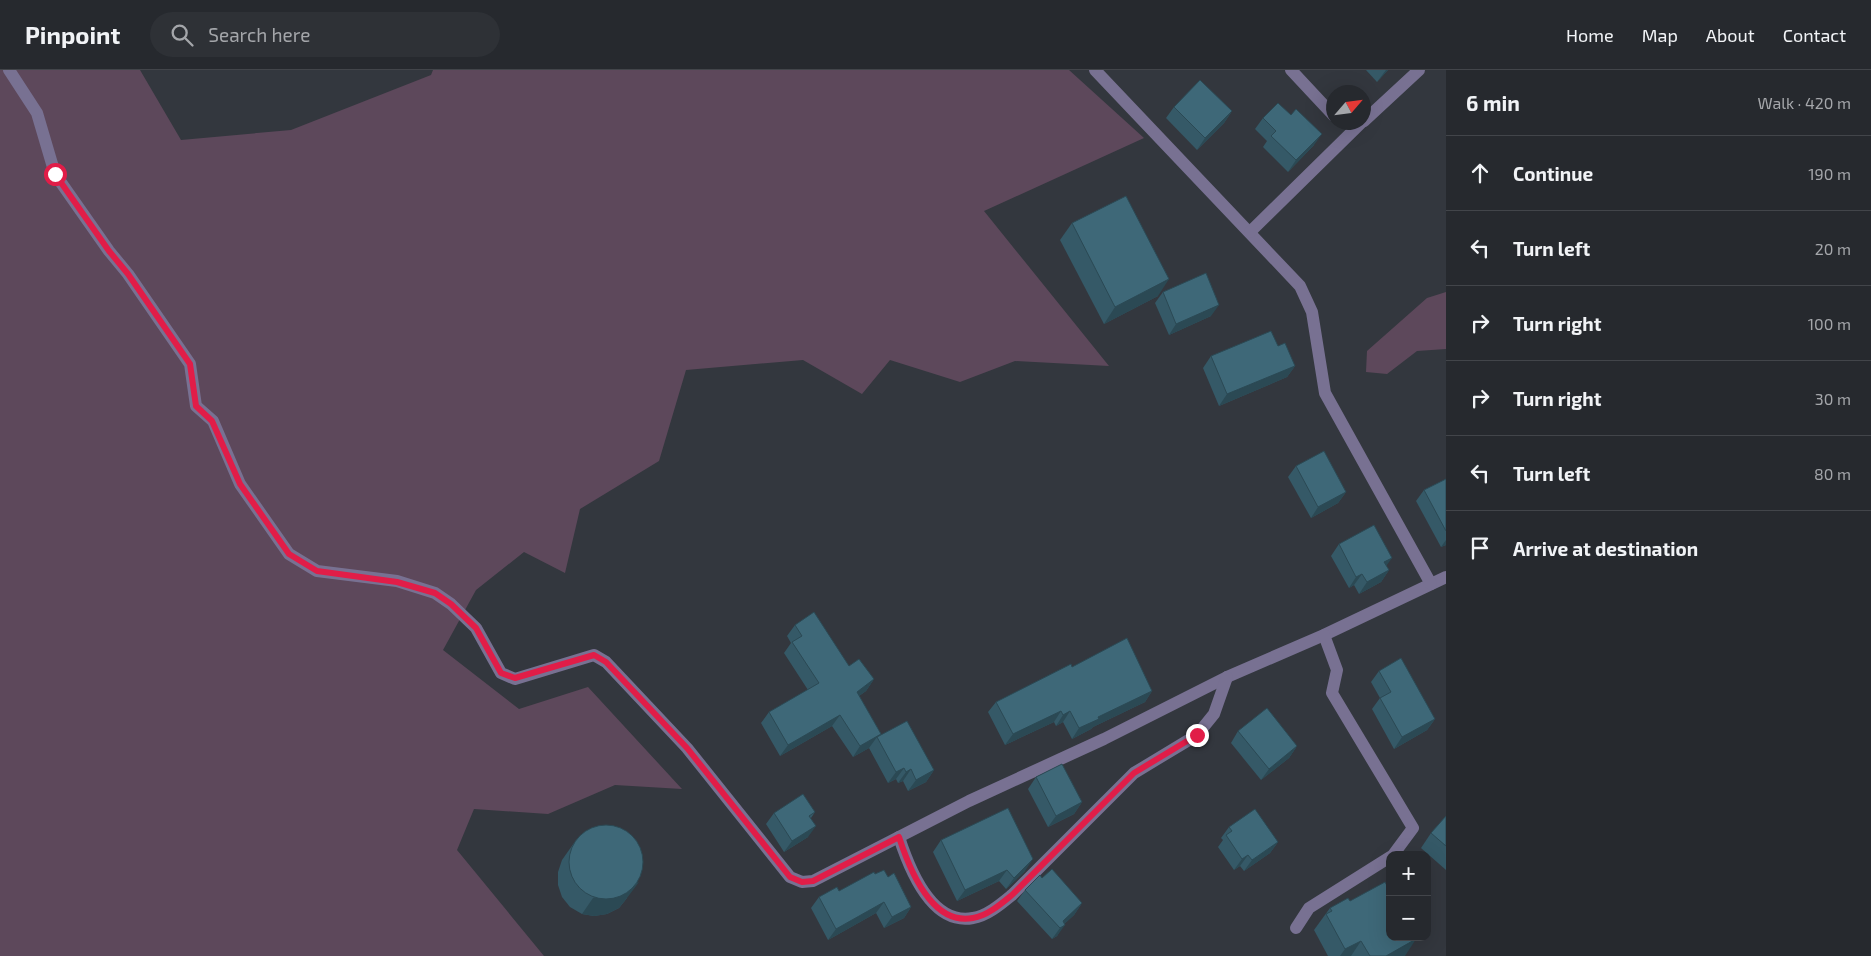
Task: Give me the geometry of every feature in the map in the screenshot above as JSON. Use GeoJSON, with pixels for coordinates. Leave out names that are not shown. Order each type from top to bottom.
{"type":"FeatureCollection","features":[{"type":"Feature","properties":{"kind":"street"},"geometry":{"type":"LineString","coordinates":[[9,70],[37,113],[55,174],[109,251],[128,274],[190,364],[196,406],[212,421],[240,484],[289,554],[317,571],[397,582],[435,593],[451,604],[476,628],[501,673],[515,678],[594,655],[606,662],[687,748],[790,877],[802,882],[813,881],[969,801],[1104,739],[1227,677],[1324,635],[1446,577]]}},
{"type":"Feature","properties":{"kind":"street"},"geometry":{"type":"LineString","coordinates":[[1095,70],[1300,286],[1312,312],[1325,393],[1431,584]]}},
{"type":"Feature","properties":{"kind":"street"},"geometry":{"type":"LineString","coordinates":[[1291,70],[1326,107]]}},
{"type":"Feature","properties":{"kind":"street"},"geometry":{"type":"LineString","coordinates":[[1371,115],[1419,70]]}},
{"type":"Feature","properties":{"kind":"street"},"geometry":{"type":"LineString","coordinates":[[1346,130],[1350,134]]}},
{"type":"Feature","properties":{"kind":"street"},"geometry":{"type":"LineString","coordinates":[[1250,232],[1354,130]]}},
{"type":"Feature","properties":{"kind":"street"},"geometry":{"type":"LineString","coordinates":[[1324,635],[1337,670],[1332,693],[1413,828],[1397,851]]}},
{"type":"Feature","properties":{"kind":"street"},"geometry":{"type":"LineString","coordinates":[[899,837],[909,867],[932,902],[952,918],[973,918],[995,908],[1012,895],[1134,773],[1197,735],[1214,714],[1227,677]]}},
{"type":"Feature","properties":{"kind":"street"},"geometry":{"type":"LineString","coordinates":[[1296,928],[1309,908],[1386,860]]}},
{"type":"Feature","properties":{"kind":"shaded area"},"geometry":{"type":"Polygon","coordinates":[[[0,70],[140,70],[181,140],[291,130],[431,75],[433,70],[1069,70],[1144,138],[984,211],[1109,366],[1015,361],[960,382],[890,360],[862,394],[803,360],[686,370],[659,461],[580,509],[565,573],[524,552],[476,590],[443,650],[519,709],[588,687],[682,789],[615,785],[548,814],[474,809],[457,850],[544,956],[0,956],[0,70]]]}},
{"type":"Feature","properties":{"kind":"shaded area"},"geometry":{"type":"Polygon","coordinates":[[[1446,292],[1446,349],[1417,351],[1387,374],[1366,372],[1367,351],[1427,298],[1446,292]]]}},
{"type":"Feature","properties":{"kind":"building"},"geometry":{"type":"Polygon","coordinates":[[[1200,80],[1232,111],[1205,138],[1174,107],[1200,80]]]}},
{"type":"Feature","properties":{"kind":"building"},"geometry":{"type":"Polygon","coordinates":[[[1278,103],[1291,115],[1296,109],[1322,134],[1296,160],[1271,136],[1276,131],[1263,118],[1278,103]]]}},
{"type":"Feature","properties":{"kind":"building"},"geometry":{"type":"Polygon","coordinates":[[[1126,196],[1169,279],[1115,307],[1072,223],[1126,196]]]}},
{"type":"Feature","properties":{"kind":"building"},"geometry":{"type":"Polygon","coordinates":[[[1206,273],[1219,305],[1176,324],[1163,292],[1206,273]]]}},
{"type":"Feature","properties":{"kind":"building"},"geometry":{"type":"Polygon","coordinates":[[[1271,331],[1278,346],[1285,343],[1295,366],[1227,394],[1211,356],[1271,331]]]}},
{"type":"Feature","properties":{"kind":"building"},"geometry":{"type":"Polygon","coordinates":[[[1324,451],[1346,492],[1318,507],[1296,466],[1324,451]]]}},
{"type":"Feature","properties":{"kind":"building"},"geometry":{"type":"Polygon","coordinates":[[[1446,479],[1446,531],[1424,490],[1446,479]]]}},
{"type":"Feature","properties":{"kind":"building"},"geometry":{"type":"Polygon","coordinates":[[[1374,525],[1392,558],[1384,562],[1389,570],[1367,582],[1362,574],[1356,577],[1339,544],[1374,525]]]}},
{"type":"Feature","properties":{"kind":"building"},"geometry":{"type":"Polygon","coordinates":[[[814,612],[849,666],[859,659],[874,679],[857,692],[881,734],[860,746],[840,715],[788,745],[769,712],[819,683],[792,642],[802,636],[795,625],[814,612]]]}},
{"type":"Feature","properties":{"kind":"building"},"geometry":{"type":"Polygon","coordinates":[[[1127,638],[1152,691],[1079,728],[1070,711],[1063,715],[1061,711],[1013,734],[996,702],[1071,664],[1072,667],[1127,638]]]}},
{"type":"Feature","properties":{"kind":"building"},"geometry":{"type":"Polygon","coordinates":[[[1401,658],[1435,719],[1402,737],[1380,698],[1391,692],[1379,671],[1401,658]]]}},
{"type":"Feature","properties":{"kind":"building"},"geometry":{"type":"Polygon","coordinates":[[[1267,708],[1297,746],[1269,769],[1238,731],[1267,708]]]}},
{"type":"Feature","properties":{"kind":"building"},"geometry":{"type":"Polygon","coordinates":[[[907,721],[934,770],[916,780],[911,769],[906,772],[904,768],[896,772],[877,737],[907,721]]]}},
{"type":"Feature","properties":{"kind":"building"},"geometry":{"type":"Polygon","coordinates":[[[1062,764],[1082,802],[1056,816],[1036,777],[1062,764]]]}},
{"type":"Feature","properties":{"kind":"building"},"geometry":{"type":"Polygon","coordinates":[[[803,794],[815,812],[809,816],[816,826],[792,841],[774,813],[803,794]]]}},
{"type":"Feature","properties":{"kind":"building"},"geometry":{"type":"Polygon","coordinates":[[[1008,808],[1033,859],[1014,878],[1007,870],[965,890],[941,840],[1008,808]]]}},
{"type":"Feature","properties":{"kind":"building"},"geometry":{"type":"Polygon","coordinates":[[[1255,809],[1278,842],[1252,860],[1248,855],[1242,859],[1226,835],[1232,831],[1229,827],[1255,809]]]}},
{"type":"Feature","properties":{"kind":"building"},"geometry":{"type":"Polygon","coordinates":[[[1446,816],[1446,846],[1431,833],[1446,816]]]}},
{"type":"Feature","properties":{"kind":"building"},"geometry":{"type":"Polygon","coordinates":[[[599,825],[613,825],[627,831],[637,841],[643,855],[643,869],[637,883],[627,893],[613,899],[599,899],[585,893],[575,883],[569,869],[569,855],[575,841],[585,831],[599,825]]]}},
{"type":"Feature","properties":{"kind":"building"},"geometry":{"type":"Polygon","coordinates":[[[1052,869],[1082,903],[1063,921],[1065,925],[1060,928],[1025,890],[1040,875],[1042,878],[1052,869]]]}},
{"type":"Feature","properties":{"kind":"building"},"geometry":{"type":"Polygon","coordinates":[[[884,870],[888,877],[894,873],[911,907],[892,917],[884,902],[836,929],[819,897],[837,887],[839,891],[874,872],[875,874],[884,870]]]}},
{"type":"Feature","properties":{"kind":"building"},"geometry":{"type":"Polygon","coordinates":[[[1385,882],[1386,941],[1412,941],[1386,956],[1370,956],[1361,941],[1345,949],[1326,914],[1332,911],[1330,908],[1348,898],[1350,901],[1385,882]]]}},
{"type":"Feature","properties":{"kind":"route"},"geometry":{"type":"LineString","coordinates":[[55,174],[109,251],[128,274],[190,364],[196,406],[212,421],[240,484],[289,554],[317,571],[397,582],[435,593],[451,604],[476,628],[501,673],[515,678],[594,655],[606,662],[687,748],[790,877],[802,882],[813,881],[899,837],[909,867],[932,902],[952,918],[973,918],[995,908],[1012,895],[1134,773],[1197,735]]}}]}
